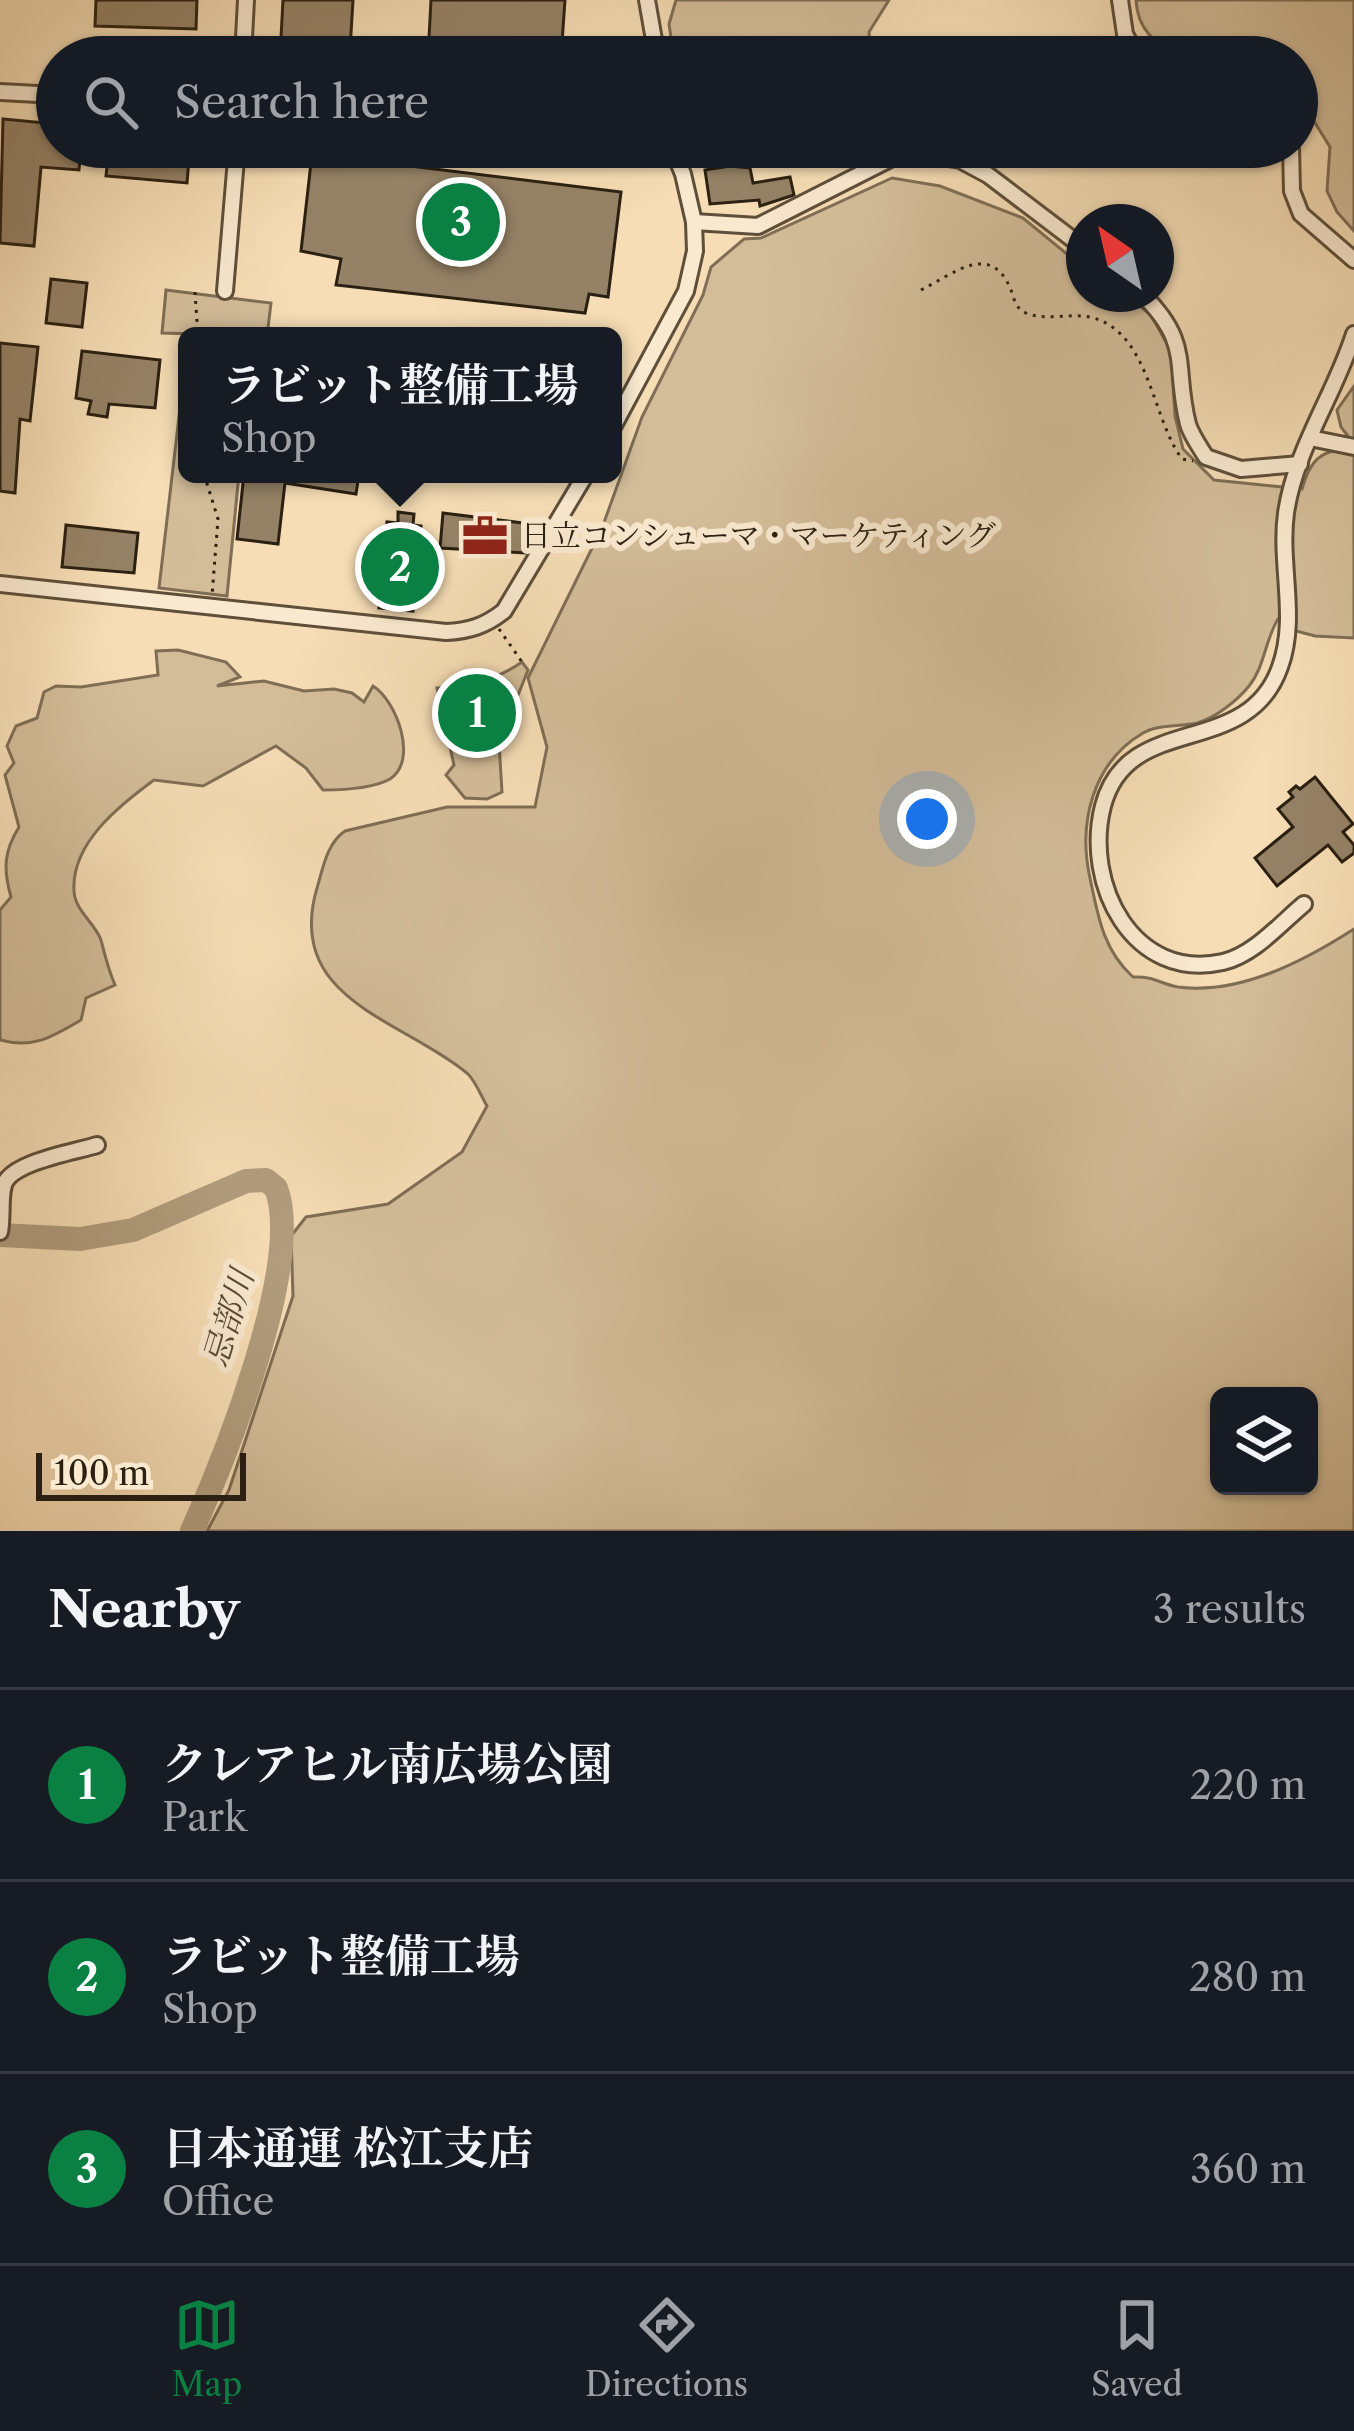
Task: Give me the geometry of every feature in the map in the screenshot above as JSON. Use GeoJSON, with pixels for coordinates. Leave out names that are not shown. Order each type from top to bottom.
{"type":"FeatureCollection","features":[{"type":"Feature","properties":{"kind":"street"},"geometry":{"type":"LineString","coordinates":[[244,36],[246,0]]}},
{"type":"Feature","properties":{"kind":"street"},"geometry":{"type":"LineString","coordinates":[[647,0],[653,36]]}},
{"type":"Feature","properties":{"kind":"street"},"geometry":{"type":"LineString","coordinates":[[1120,0],[1126,36]]}},
{"type":"Feature","properties":{"kind":"street"},"geometry":{"type":"LineString","coordinates":[[0,92],[36,94]]}},
{"type":"Feature","properties":{"kind":"street"},"geometry":{"type":"LineString","coordinates":[[224,291],[235,168]]}},
{"type":"Feature","properties":{"kind":"street"},"geometry":{"type":"LineString","coordinates":[[622,410],[686,291],[695,251],[694,222],[680,168]]}},
{"type":"Feature","properties":{"kind":"street"},"geometry":{"type":"LineString","coordinates":[[694,222],[758,226],[872,168]]}},
{"type":"Feature","properties":{"kind":"street"},"geometry":{"type":"LineString","coordinates":[[975,168],[1066,234]]}},
{"type":"Feature","properties":{"kind":"street"},"geometry":{"type":"LineString","coordinates":[[1291,168],[1292,191],[1301,214],[1354,260]]}},
{"type":"Feature","properties":{"kind":"street"},"geometry":{"type":"LineString","coordinates":[[1157,312],[1179,347],[1189,426],[1206,458],[1240,469],[1300,464]]}},
{"type":"Feature","properties":{"kind":"street"},"geometry":{"type":"LineString","coordinates":[[1304,904],[1247,951],[1226,962],[1168,961],[1147,950],[1116,915],[1108,896],[1100,830],[1112,784],[1134,759],[1159,743],[1224,727],[1254,706],[1274,682],[1287,635],[1286,515],[1300,464],[1354,334]]}},
{"type":"Feature","properties":{"kind":"street"},"geometry":{"type":"LineString","coordinates":[[1310,438],[1354,447]]}},
{"type":"Feature","properties":{"kind":"street"},"geometry":{"type":"LineString","coordinates":[[0,584],[467,631],[504,611],[581,483]]}},
{"type":"Feature","properties":{"kind":"street"},"geometry":{"type":"LineString","coordinates":[[1,1227],[2,1187],[11,1173],[98,1145]]}},
{"type":"Feature","properties":{"kind":"path"},"geometry":{"type":"LineString","coordinates":[[921,290],[968,266],[985,263],[1004,273],[1017,306],[1027,314],[1092,317],[1114,330],[1143,366],[1167,438],[1182,459],[1206,458]]}},
{"type":"Feature","properties":{"kind":"path"},"geometry":{"type":"LineString","coordinates":[[195,292],[197,327]]}},
{"type":"Feature","properties":{"kind":"path"},"geometry":{"type":"LineString","coordinates":[[207,483],[218,519],[212,600]]}},
{"type":"Feature","properties":{"kind":"path"},"geometry":{"type":"LineString","coordinates":[[498,628],[522,662]]}},
{"type":"Feature","properties":{"kind":"shaded area"},"geometry":{"type":"Polygon","coordinates":[[[676,0],[889,0],[869,36],[671,36],[676,0]]]}},
{"type":"Feature","properties":{"kind":"shaded area"},"geometry":{"type":"Polygon","coordinates":[[[1136,0],[1354,0],[1354,231],[1327,191],[1330,147],[1318,128],[1318,36],[1151,36],[1142,24],[1136,0]]]}},
{"type":"Feature","properties":{"kind":"shaded area"},"geometry":{"type":"Polygon","coordinates":[[[892,178],[940,186],[1023,218],[1066,253],[1066,312],[1151,315],[1171,351],[1175,416],[1183,449],[1214,480],[1302,489],[1317,459],[1348,448],[1351,440],[1337,410],[1354,386],[1354,638],[1315,636],[1278,619],[1254,678],[1232,703],[1197,723],[1149,730],[1112,761],[1093,796],[1086,837],[1103,932],[1133,977],[1178,987],[1225,986],[1293,964],[1354,929],[1354,1531],[207,1531],[229,1490],[293,1296],[291,1236],[306,1217],[388,1204],[462,1152],[487,1106],[468,1074],[355,1002],[333,982],[317,957],[311,926],[326,856],[345,831],[447,807],[535,807],[547,747],[528,678],[602,528],[642,417],[703,295],[711,267],[744,239],[761,238],[892,178]]]}},
{"type":"Feature","properties":{"kind":"shaded area"},"geometry":{"type":"Polygon","coordinates":[[[166,290],[271,303],[268,327],[178,327],[178,333],[162,333],[166,290]]]}},
{"type":"Feature","properties":{"kind":"shaded area"},"geometry":{"type":"Polygon","coordinates":[[[178,425],[178,483],[238,483],[227,596],[159,588],[178,425]]]}},
{"type":"Feature","properties":{"kind":"shaded area"},"geometry":{"type":"Polygon","coordinates":[[[178,650],[226,662],[240,677],[217,686],[264,681],[304,691],[334,689],[364,702],[373,686],[389,704],[401,731],[399,770],[375,785],[323,790],[306,768],[276,746],[203,786],[154,780],[100,827],[75,873],[75,898],[101,940],[115,985],[86,998],[81,1020],[51,1036],[22,1043],[0,1040],[0,910],[11,897],[6,860],[19,827],[5,775],[14,763],[7,746],[16,726],[37,718],[44,692],[56,686],[81,687],[158,675],[156,651],[178,650]]]}},
{"type":"Feature","properties":{"kind":"shaded area"},"geometry":{"type":"Polygon","coordinates":[[[522,662],[528,670],[499,743],[502,792],[487,799],[465,798],[446,775],[454,765],[437,688],[481,681],[522,662]]]}},
{"type":"Feature","properties":{"kind":"building"},"geometry":{"type":"Polygon","coordinates":[[[96,0],[197,0],[196,29],[95,26],[96,0]]]}},
{"type":"Feature","properties":{"kind":"building"},"geometry":{"type":"Polygon","coordinates":[[[283,0],[353,0],[351,36],[281,36],[283,0]]]}},
{"type":"Feature","properties":{"kind":"building"},"geometry":{"type":"Polygon","coordinates":[[[431,0],[565,0],[562,36],[429,36],[431,0]]]}},
{"type":"Feature","properties":{"kind":"building"},"geometry":{"type":"Polygon","coordinates":[[[3,119],[36,122],[36,168],[41,168],[34,246],[0,243],[3,119]]]}},
{"type":"Feature","properties":{"kind":"building"},"geometry":{"type":"Polygon","coordinates":[[[107,168],[188,168],[187,183],[106,176],[107,168]]]}},
{"type":"Feature","properties":{"kind":"building"},"geometry":{"type":"Polygon","coordinates":[[[310,168],[426,168],[621,192],[608,297],[589,294],[585,313],[336,285],[341,259],[301,251],[310,168]]]}},
{"type":"Feature","properties":{"kind":"building"},"geometry":{"type":"Polygon","coordinates":[[[750,168],[753,183],[790,177],[794,195],[760,206],[759,200],[710,204],[705,170],[750,168]]]}},
{"type":"Feature","properties":{"kind":"building"},"geometry":{"type":"Polygon","coordinates":[[[51,279],[87,283],[82,327],[46,323],[51,279]]]}},
{"type":"Feature","properties":{"kind":"building"},"geometry":{"type":"Polygon","coordinates":[[[0,343],[38,347],[30,421],[20,419],[15,493],[0,491],[0,343]]]}},
{"type":"Feature","properties":{"kind":"building"},"geometry":{"type":"Polygon","coordinates":[[[82,351],[160,360],[155,408],[109,404],[107,417],[88,414],[91,401],[76,398],[82,351]]]}},
{"type":"Feature","properties":{"kind":"building"},"geometry":{"type":"Polygon","coordinates":[[[243,483],[285,483],[278,544],[237,539],[243,483]]]}},
{"type":"Feature","properties":{"kind":"building"},"geometry":{"type":"Polygon","coordinates":[[[285,483],[358,483],[356,494],[285,483]]]}},
{"type":"Feature","properties":{"kind":"building"},"geometry":{"type":"Polygon","coordinates":[[[398,512],[414,514],[413,525],[421,526],[413,611],[379,608],[387,522],[398,523],[398,512]]]}},
{"type":"Feature","properties":{"kind":"building","name":"日立コンシューマ・マーケティング"},"geometry":{"type":"Polygon","coordinates":[[[443,513],[531,524],[529,548],[526,553],[440,548],[443,513]]]}},
{"type":"Feature","properties":{"kind":"building"},"geometry":{"type":"Polygon","coordinates":[[[66,525],[138,533],[134,573],[62,567],[66,525]]]}},
{"type":"Feature","properties":{"kind":"building"},"geometry":{"type":"Polygon","coordinates":[[[1315,777],[1353,824],[1343,832],[1354,845],[1354,853],[1342,862],[1328,845],[1277,886],[1255,858],[1293,827],[1278,809],[1293,797],[1289,792],[1315,777]]]}},
{"type":"Feature","properties":{"kind":"waterway","name":"忌部川"},"geometry":{"type":"LineString","coordinates":[[0,1235],[80,1239],[133,1230],[246,1181],[266,1180],[276,1188],[282,1221],[270,1309],[240,1410],[192,1531]]}},
{"type":"Feature","properties":{"kind":"place","name":"日本通運 松江支店"},"geometry":{"type":"Point","coordinates":[461,222]}},
{"type":"Feature","properties":{"kind":"place","name":"日立コンシューマ・マーケティング"},"geometry":{"type":"Point","coordinates":[485,536]}},
{"type":"Feature","properties":{"kind":"place","name":"ラビット整備工場"},"geometry":{"type":"Point","coordinates":[400,567]}},
{"type":"Feature","properties":{"kind":"place","name":"クレアヒル南広場公園"},"geometry":{"type":"Point","coordinates":[477,713]}}]}
